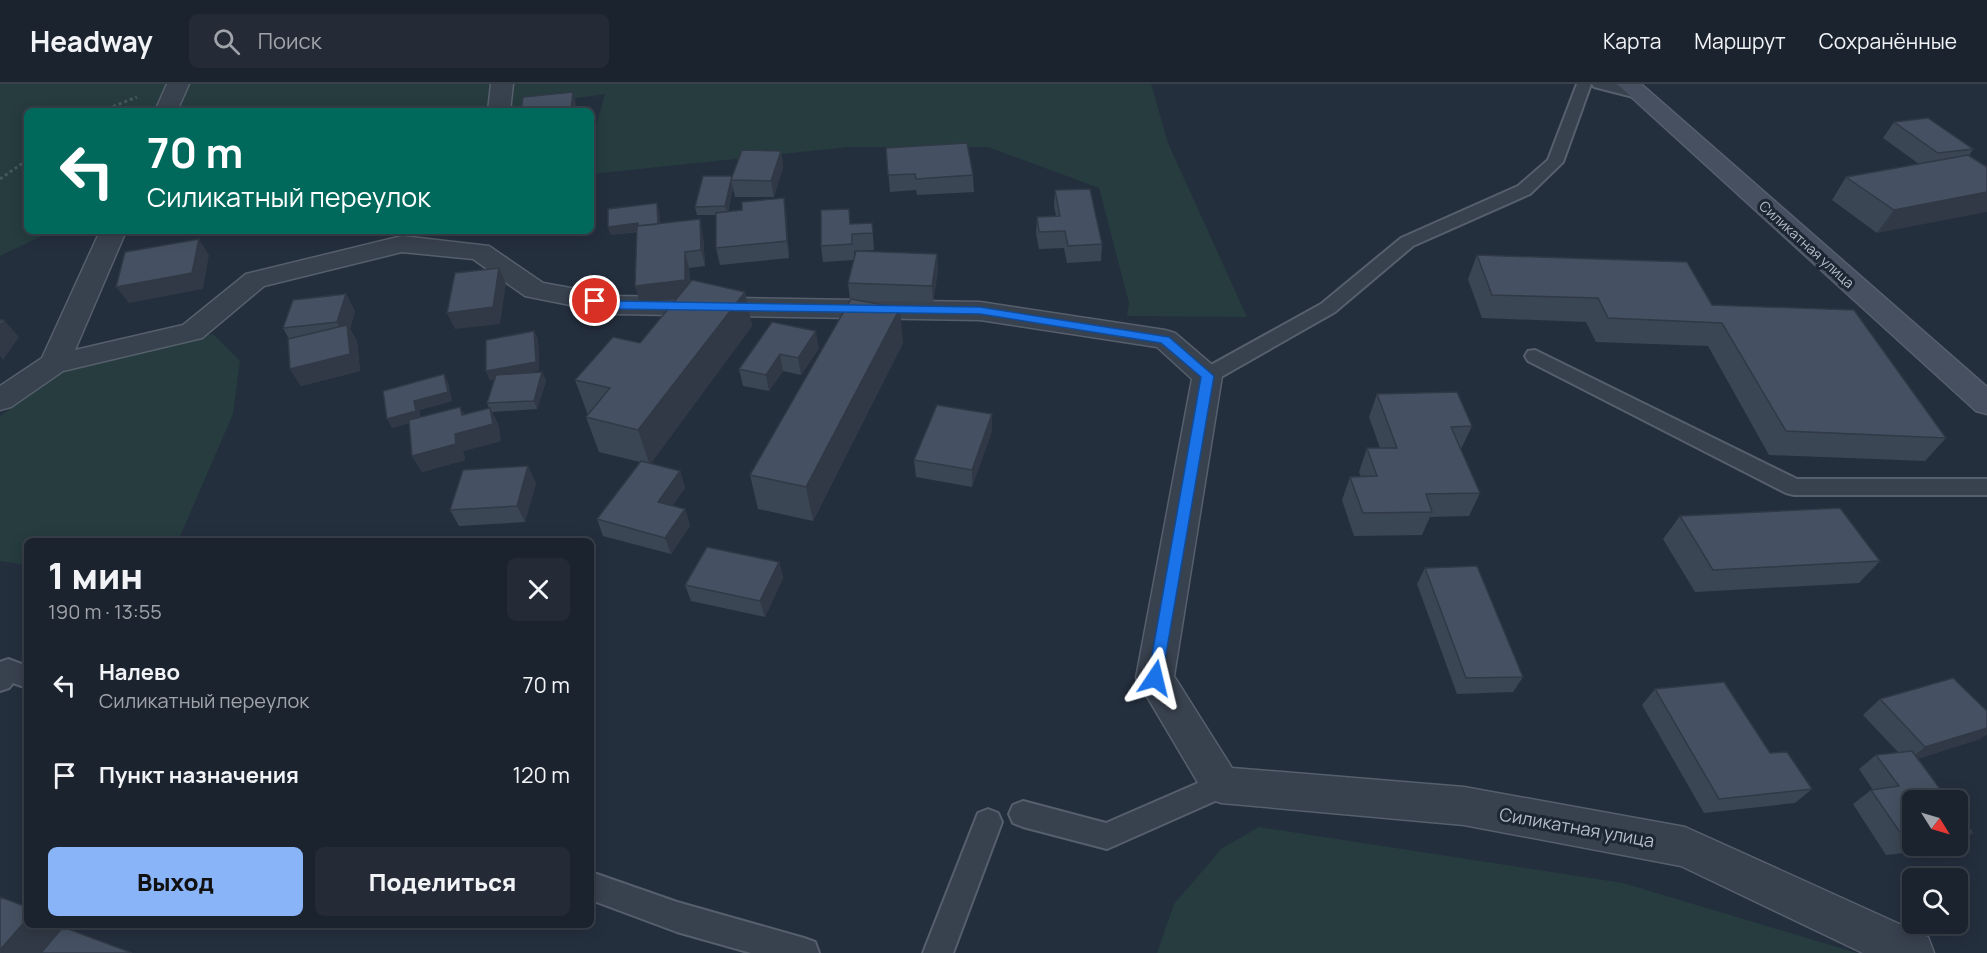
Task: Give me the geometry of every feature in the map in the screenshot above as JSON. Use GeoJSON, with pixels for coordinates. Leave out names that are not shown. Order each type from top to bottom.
{"type":"FeatureCollection","features":[{"type":"Feature","properties":{"kind":"street"},"geometry":{"type":"LineString","coordinates":[[167,108],[178,84]]}},
{"type":"Feature","properties":{"kind":"street"},"geometry":{"type":"LineString","coordinates":[[499,108],[502,84]]}},
{"type":"Feature","properties":{"kind":"street","name":"Силикатная улица"},"geometry":{"type":"LineString","coordinates":[[1634,90],[1987,404]]}},
{"type":"Feature","properties":{"kind":"street"},"geometry":{"type":"LineString","coordinates":[[54,364],[112,234]]}},
{"type":"Feature","properties":{"kind":"street"},"geometry":{"type":"LineString","coordinates":[[0,400],[54,364],[192,332],[255,280],[402,244],[480,252],[535,290],[615,305],[980,311],[1165,339],[1208,376],[1155,678],[1221,785]]}},
{"type":"Feature","properties":{"kind":"street","name":"Силикатная улица"},"geometry":{"type":"LineString","coordinates":[[1221,785],[1464,807],[1684,847],[1912,953]]}},
{"type":"Feature","properties":{"kind":"lane"},"geometry":{"type":"LineString","coordinates":[[1208,376],[1328,308],[1407,242],[1524,190],[1555,162],[1584,84]]}},
{"type":"Feature","properties":{"kind":"lane"},"geometry":{"type":"LineString","coordinates":[[1599,84],[1634,90]]}},
{"type":"Feature","properties":{"kind":"lane"},"geometry":{"type":"LineString","coordinates":[[1535,356],[1794,487],[1987,487]]}},
{"type":"Feature","properties":{"kind":"lane"},"geometry":{"type":"LineString","coordinates":[[0,680],[9,670],[24,676]]}},
{"type":"Feature","properties":{"kind":"lane"},"geometry":{"type":"LineString","coordinates":[[1023,814],[1107,836],[1221,785]]}},
{"type":"Feature","properties":{"kind":"lane"},"geometry":{"type":"LineString","coordinates":[[938,953],[988,822]]}},
{"type":"Feature","properties":{"kind":"lane"},"geometry":{"type":"LineString","coordinates":[[594,887],[677,917],[804,953]]}},
{"type":"Feature","properties":{"kind":"path"},"geometry":{"type":"LineString","coordinates":[[0,179],[24,162]]}},
{"type":"Feature","properties":{"kind":"green space"},"geometry":{"type":"Polygon","coordinates":[[[0,84],[1151,84],[1168,143],[1247,317],[1127,316],[1129,303],[1099,188],[988,147],[849,147],[594,174],[594,132],[605,94],[509,108],[24,108],[24,234],[46,234],[0,256],[0,84]]]}},
{"type":"Feature","properties":{"kind":"green space"},"geometry":{"type":"Polygon","coordinates":[[[213,334],[240,361],[233,414],[179,538],[24,538],[24,565],[0,561],[0,416],[67,370],[213,334]]]}},
{"type":"Feature","properties":{"kind":"green space"},"geometry":{"type":"Polygon","coordinates":[[[1259,827],[1623,883],[1857,953],[1157,953],[1174,904],[1222,848],[1259,827]]]}},
{"type":"Feature","properties":{"kind":"building"},"geometry":{"type":"Polygon","coordinates":[[[573,92],[571,108],[521,108],[523,97],[573,92]]]}},
{"type":"Feature","properties":{"kind":"building"},"geometry":{"type":"Polygon","coordinates":[[[1928,118],[1973,149],[1938,153],[1894,122],[1928,118]]]}},
{"type":"Feature","properties":{"kind":"building"},"geometry":{"type":"Polygon","coordinates":[[[967,143],[973,175],[916,179],[915,174],[888,175],[886,148],[967,143]]]}},
{"type":"Feature","properties":{"kind":"building"},"geometry":{"type":"Polygon","coordinates":[[[742,150],[781,151],[771,181],[731,180],[742,150]]]}},
{"type":"Feature","properties":{"kind":"building"},"geometry":{"type":"Polygon","coordinates":[[[1968,155],[1987,167],[1987,192],[1894,210],[1846,177],[1968,155]]]}},
{"type":"Feature","properties":{"kind":"building"},"geometry":{"type":"Polygon","coordinates":[[[703,176],[732,176],[725,206],[695,207],[703,176]]]}},
{"type":"Feature","properties":{"kind":"building"},"geometry":{"type":"Polygon","coordinates":[[[1090,189],[1102,244],[1068,246],[1065,231],[1039,232],[1037,217],[1060,216],[1055,190],[1090,189]]]}},
{"type":"Feature","properties":{"kind":"building"},"geometry":{"type":"Polygon","coordinates":[[[784,198],[787,241],[716,248],[716,213],[742,210],[742,202],[784,198]]]}},
{"type":"Feature","properties":{"kind":"building"},"geometry":{"type":"Polygon","coordinates":[[[657,203],[658,224],[638,226],[638,223],[608,227],[608,209],[657,203]]]}},
{"type":"Feature","properties":{"kind":"building"},"geometry":{"type":"Polygon","coordinates":[[[849,209],[850,224],[872,223],[873,233],[852,234],[852,244],[821,246],[821,210],[849,209]]]}},
{"type":"Feature","properties":{"kind":"building"},"geometry":{"type":"Polygon","coordinates":[[[700,219],[701,250],[685,252],[685,280],[635,286],[637,226],[700,219]]]}},
{"type":"Feature","properties":{"kind":"building"},"geometry":{"type":"Polygon","coordinates":[[[199,239],[192,273],[116,287],[125,252],[199,239]]]}},
{"type":"Feature","properties":{"kind":"building"},"geometry":{"type":"Polygon","coordinates":[[[856,251],[937,254],[932,286],[848,283],[856,251]]]}},
{"type":"Feature","properties":{"kind":"building"},"geometry":{"type":"Polygon","coordinates":[[[1477,255],[1687,262],[1712,305],[1854,310],[1946,438],[1786,431],[1722,323],[1608,318],[1598,298],[1492,295],[1477,255]]]}},
{"type":"Feature","properties":{"kind":"building"},"geometry":{"type":"Polygon","coordinates":[[[499,268],[493,307],[447,313],[455,273],[499,268]]]}},
{"type":"Feature","properties":{"kind":"building"},"geometry":{"type":"Polygon","coordinates":[[[692,280],[745,292],[638,430],[586,417],[610,388],[575,380],[613,337],[640,343],[692,280]]]}},
{"type":"Feature","properties":{"kind":"building"},"geometry":{"type":"Polygon","coordinates":[[[346,294],[337,322],[283,328],[293,300],[346,294]]]}},
{"type":"Feature","properties":{"kind":"building"},"geometry":{"type":"Polygon","coordinates":[[[851,299],[900,308],[806,487],[750,475],[851,299]]]}},
{"type":"Feature","properties":{"kind":"building"},"geometry":{"type":"Polygon","coordinates":[[[772,322],[816,331],[798,358],[780,354],[766,375],[739,369],[772,322]]]}},
{"type":"Feature","properties":{"kind":"building"},"geometry":{"type":"Polygon","coordinates":[[[347,325],[350,354],[290,369],[288,339],[347,325]]]}},
{"type":"Feature","properties":{"kind":"building"},"geometry":{"type":"Polygon","coordinates":[[[534,331],[536,362],[486,371],[486,340],[534,331]]]}},
{"type":"Feature","properties":{"kind":"building"},"geometry":{"type":"Polygon","coordinates":[[[542,372],[534,401],[487,403],[496,375],[542,372]]]}},
{"type":"Feature","properties":{"kind":"building"},"geometry":{"type":"Polygon","coordinates":[[[444,374],[448,392],[414,401],[416,411],[387,419],[383,391],[444,374]]]}},
{"type":"Feature","properties":{"kind":"building"},"geometry":{"type":"Polygon","coordinates":[[[1457,392],[1472,426],[1451,427],[1480,493],[1426,494],[1432,512],[1363,513],[1350,477],[1377,476],[1367,448],[1397,448],[1377,394],[1457,392]]]}},
{"type":"Feature","properties":{"kind":"building"},"geometry":{"type":"Polygon","coordinates":[[[937,405],[992,414],[972,470],[914,460],[937,405]]]}},
{"type":"Feature","properties":{"kind":"building"},"geometry":{"type":"Polygon","coordinates":[[[460,407],[462,415],[490,408],[493,424],[455,434],[456,444],[412,456],[409,420],[460,407]]]}},
{"type":"Feature","properties":{"kind":"building"},"geometry":{"type":"Polygon","coordinates":[[[641,461],[680,471],[658,502],[685,509],[665,538],[597,519],[641,461]]]}},
{"type":"Feature","properties":{"kind":"building"},"geometry":{"type":"Polygon","coordinates":[[[528,466],[517,506],[450,510],[463,470],[528,466]]]}},
{"type":"Feature","properties":{"kind":"building"},"geometry":{"type":"Polygon","coordinates":[[[1840,508],[1880,561],[1713,570],[1680,516],[1840,508]]]}},
{"type":"Feature","properties":{"kind":"building"},"geometry":{"type":"Polygon","coordinates":[[[707,547],[779,562],[760,601],[685,585],[707,547]]]}},
{"type":"Feature","properties":{"kind":"building"},"geometry":{"type":"Polygon","coordinates":[[[1477,566],[1523,677],[1466,678],[1425,568],[1477,566]]]}},
{"type":"Feature","properties":{"kind":"building"},"geometry":{"type":"Polygon","coordinates":[[[1953,678],[1987,711],[1987,728],[1925,747],[1880,699],[1953,678]]]}},
{"type":"Feature","properties":{"kind":"building"},"geometry":{"type":"Polygon","coordinates":[[[1724,682],[1770,753],[1787,752],[1812,789],[1719,799],[1655,689],[1724,682]]]}},
{"type":"Feature","properties":{"kind":"building"},"geometry":{"type":"Polygon","coordinates":[[[1912,751],[1941,790],[1902,790],[1902,835],[1871,790],[1899,786],[1876,755],[1912,751]]]}},
{"type":"Feature","properties":{"kind":"building"},"geometry":{"type":"Polygon","coordinates":[[[0,897],[24,906],[24,922],[0,950],[0,897]]]}},
{"type":"Feature","properties":{"kind":"building"},"geometry":{"type":"Polygon","coordinates":[[[62,928],[66,928],[132,953],[41,953],[62,928]]]}},
{"type":"Feature","properties":{"kind":"route"},"geometry":{"type":"LineString","coordinates":[[595,301],[615,305],[980,311],[1165,339],[1208,376],[1155,678]]}}]}
